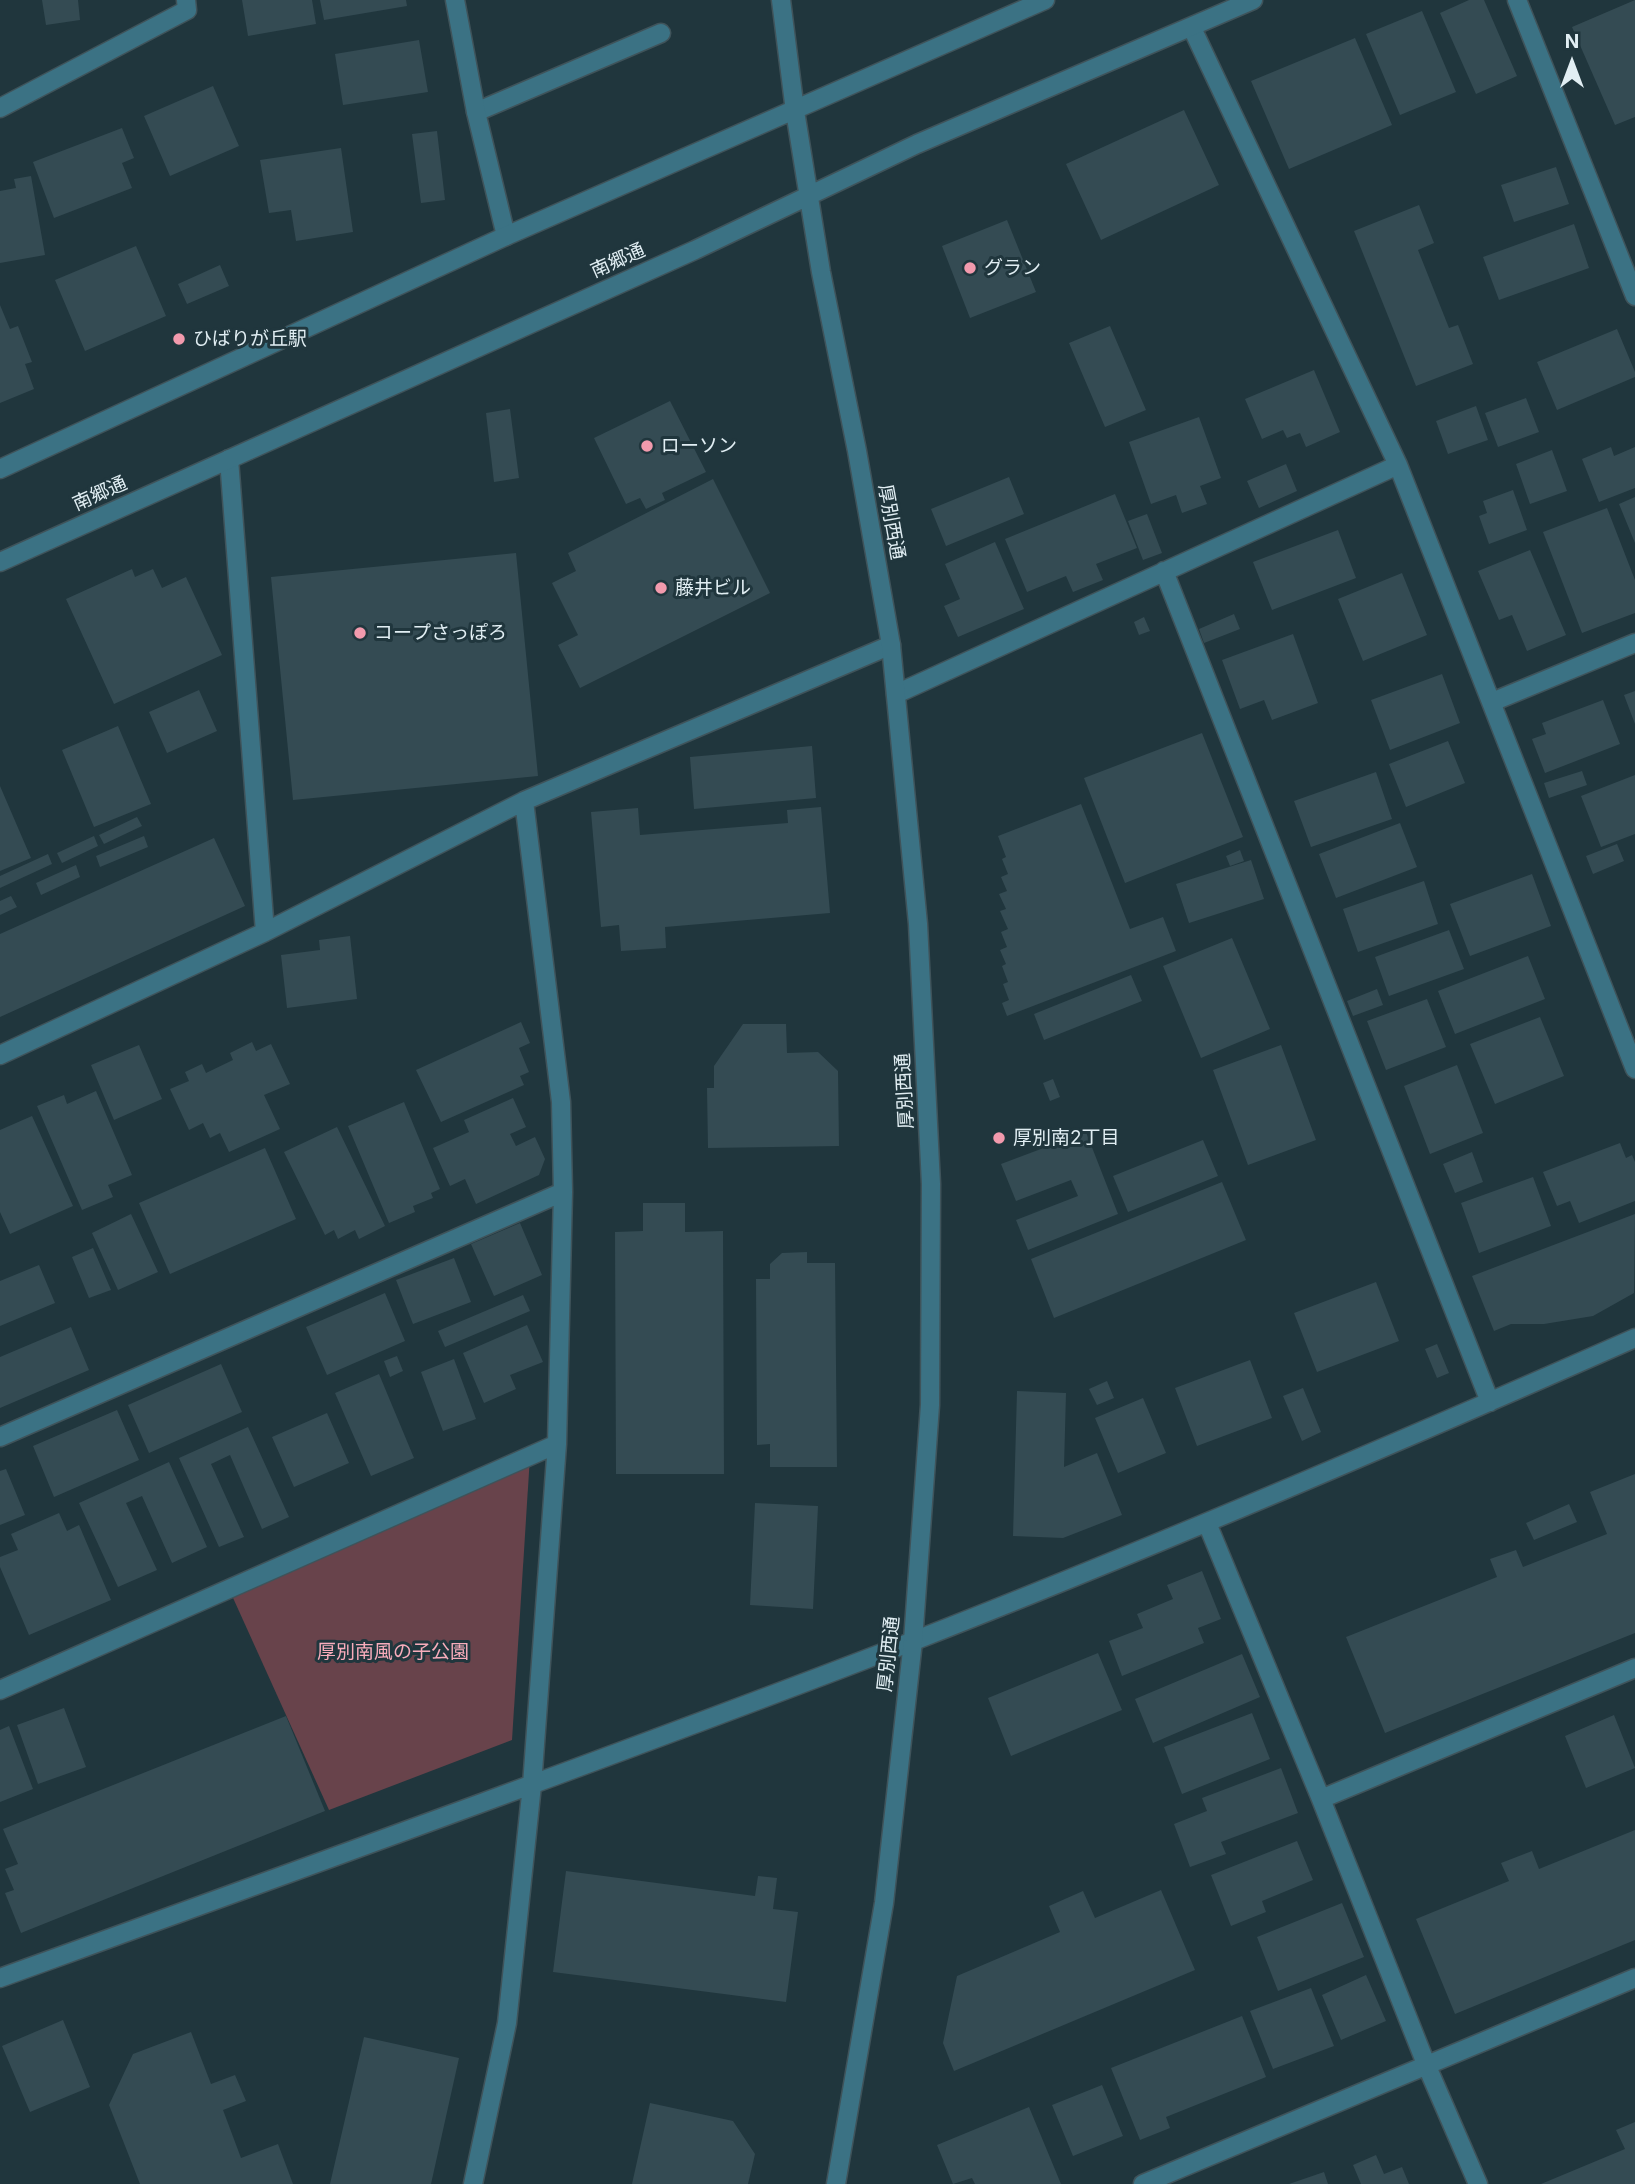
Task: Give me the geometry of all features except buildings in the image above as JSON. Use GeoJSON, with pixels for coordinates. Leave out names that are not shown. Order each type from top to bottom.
{"type":"FeatureCollection","features":[{"type":"Feature","properties":{"kind":"street"},"geometry":{"type":"LineString","coordinates":[[0,108],[187,10],[186,0]]}},
{"type":"Feature","properties":{"kind":"street"},"geometry":{"type":"LineString","coordinates":[[455,0],[476,112],[506,236]]}},
{"type":"Feature","properties":{"kind":"street","name":"厚別西通"},"geometry":{"type":"LineString","coordinates":[[781,0],[794,111],[821,272],[857,451],[891,645],[918,924],[932,1184],[930,1405],[913,1641],[884,1903],[836,2184]]}},
{"type":"Feature","properties":{"kind":"street"},"geometry":{"type":"LineString","coordinates":[[0,469],[506,236],[1045,0]]}},
{"type":"Feature","properties":{"kind":"street","name":"南郷通"},"geometry":{"type":"LineString","coordinates":[[0,562],[695,250],[930,139],[1253,0]]}},
{"type":"Feature","properties":{"kind":"street"},"geometry":{"type":"LineString","coordinates":[[1517,0],[1635,296]]}},
{"type":"Feature","properties":{"kind":"street"},"geometry":{"type":"LineString","coordinates":[[1192,28],[1398,466],[1635,1069]]}},
{"type":"Feature","properties":{"kind":"street"},"geometry":{"type":"LineString","coordinates":[[476,112],[661,33]]}},
{"type":"Feature","properties":{"kind":"street"},"geometry":{"type":"LineString","coordinates":[[229,459],[265,932]]}},
{"type":"Feature","properties":{"kind":"street"},"geometry":{"type":"LineString","coordinates":[[896,694],[1398,466]]}},
{"type":"Feature","properties":{"kind":"street"},"geometry":{"type":"LineString","coordinates":[[1164,571],[1490,1402]]}},
{"type":"Feature","properties":{"kind":"street"},"geometry":{"type":"LineString","coordinates":[[1492,702],[1635,643]]}},
{"type":"Feature","properties":{"kind":"street"},"geometry":{"type":"LineString","coordinates":[[0,1055],[265,932],[524,801],[891,645]]}},
{"type":"Feature","properties":{"kind":"street"},"geometry":{"type":"LineString","coordinates":[[473,2184],[507,2023],[532,1785],[557,1444],[563,1192],[561,1102],[524,801]]}},
{"type":"Feature","properties":{"kind":"street"},"geometry":{"type":"LineString","coordinates":[[0,1437],[563,1192]]}},
{"type":"Feature","properties":{"kind":"street"},"geometry":{"type":"LineString","coordinates":[[0,1978],[532,1785],[913,1641],[1208,1523],[1635,1338]]}},
{"type":"Feature","properties":{"kind":"street"},"geometry":{"type":"LineString","coordinates":[[0,1690],[557,1444]]}},
{"type":"Feature","properties":{"kind":"street"},"geometry":{"type":"LineString","coordinates":[[1208,1523],[1426,2064],[1478,2184]]}},
{"type":"Feature","properties":{"kind":"street"},"geometry":{"type":"LineString","coordinates":[[1321,1799],[1635,1668]]}},
{"type":"Feature","properties":{"kind":"street"},"geometry":{"type":"LineString","coordinates":[[1143,2184],[1176,2178],[1426,2064],[1635,1979]]}},
{"type":"Feature","properties":{"kind":"green space","name":"厚別南風の子公園"},"geometry":{"type":"Polygon","coordinates":[[[530,1456],[512,1740],[329,1810],[229,1589],[530,1456]]]}},
{"type":"Feature","properties":{"kind":"place","name":"グラン"},"geometry":{"type":"Point","coordinates":[970,268]}},
{"type":"Feature","properties":{"kind":"place","name":"ひばりが丘駅"},"geometry":{"type":"Point","coordinates":[179,339]}},
{"type":"Feature","properties":{"kind":"place","name":"ローソン"},"geometry":{"type":"Point","coordinates":[647,446]}},
{"type":"Feature","properties":{"kind":"place","name":"藤井ビル"},"geometry":{"type":"Point","coordinates":[661,588]}},
{"type":"Feature","properties":{"kind":"place","name":"コープさっぽろ"},"geometry":{"type":"Point","coordinates":[360,633]}},
{"type":"Feature","properties":{"kind":"place","name":"厚別南2丁目"},"geometry":{"type":"Point","coordinates":[999,1138]}}]}
